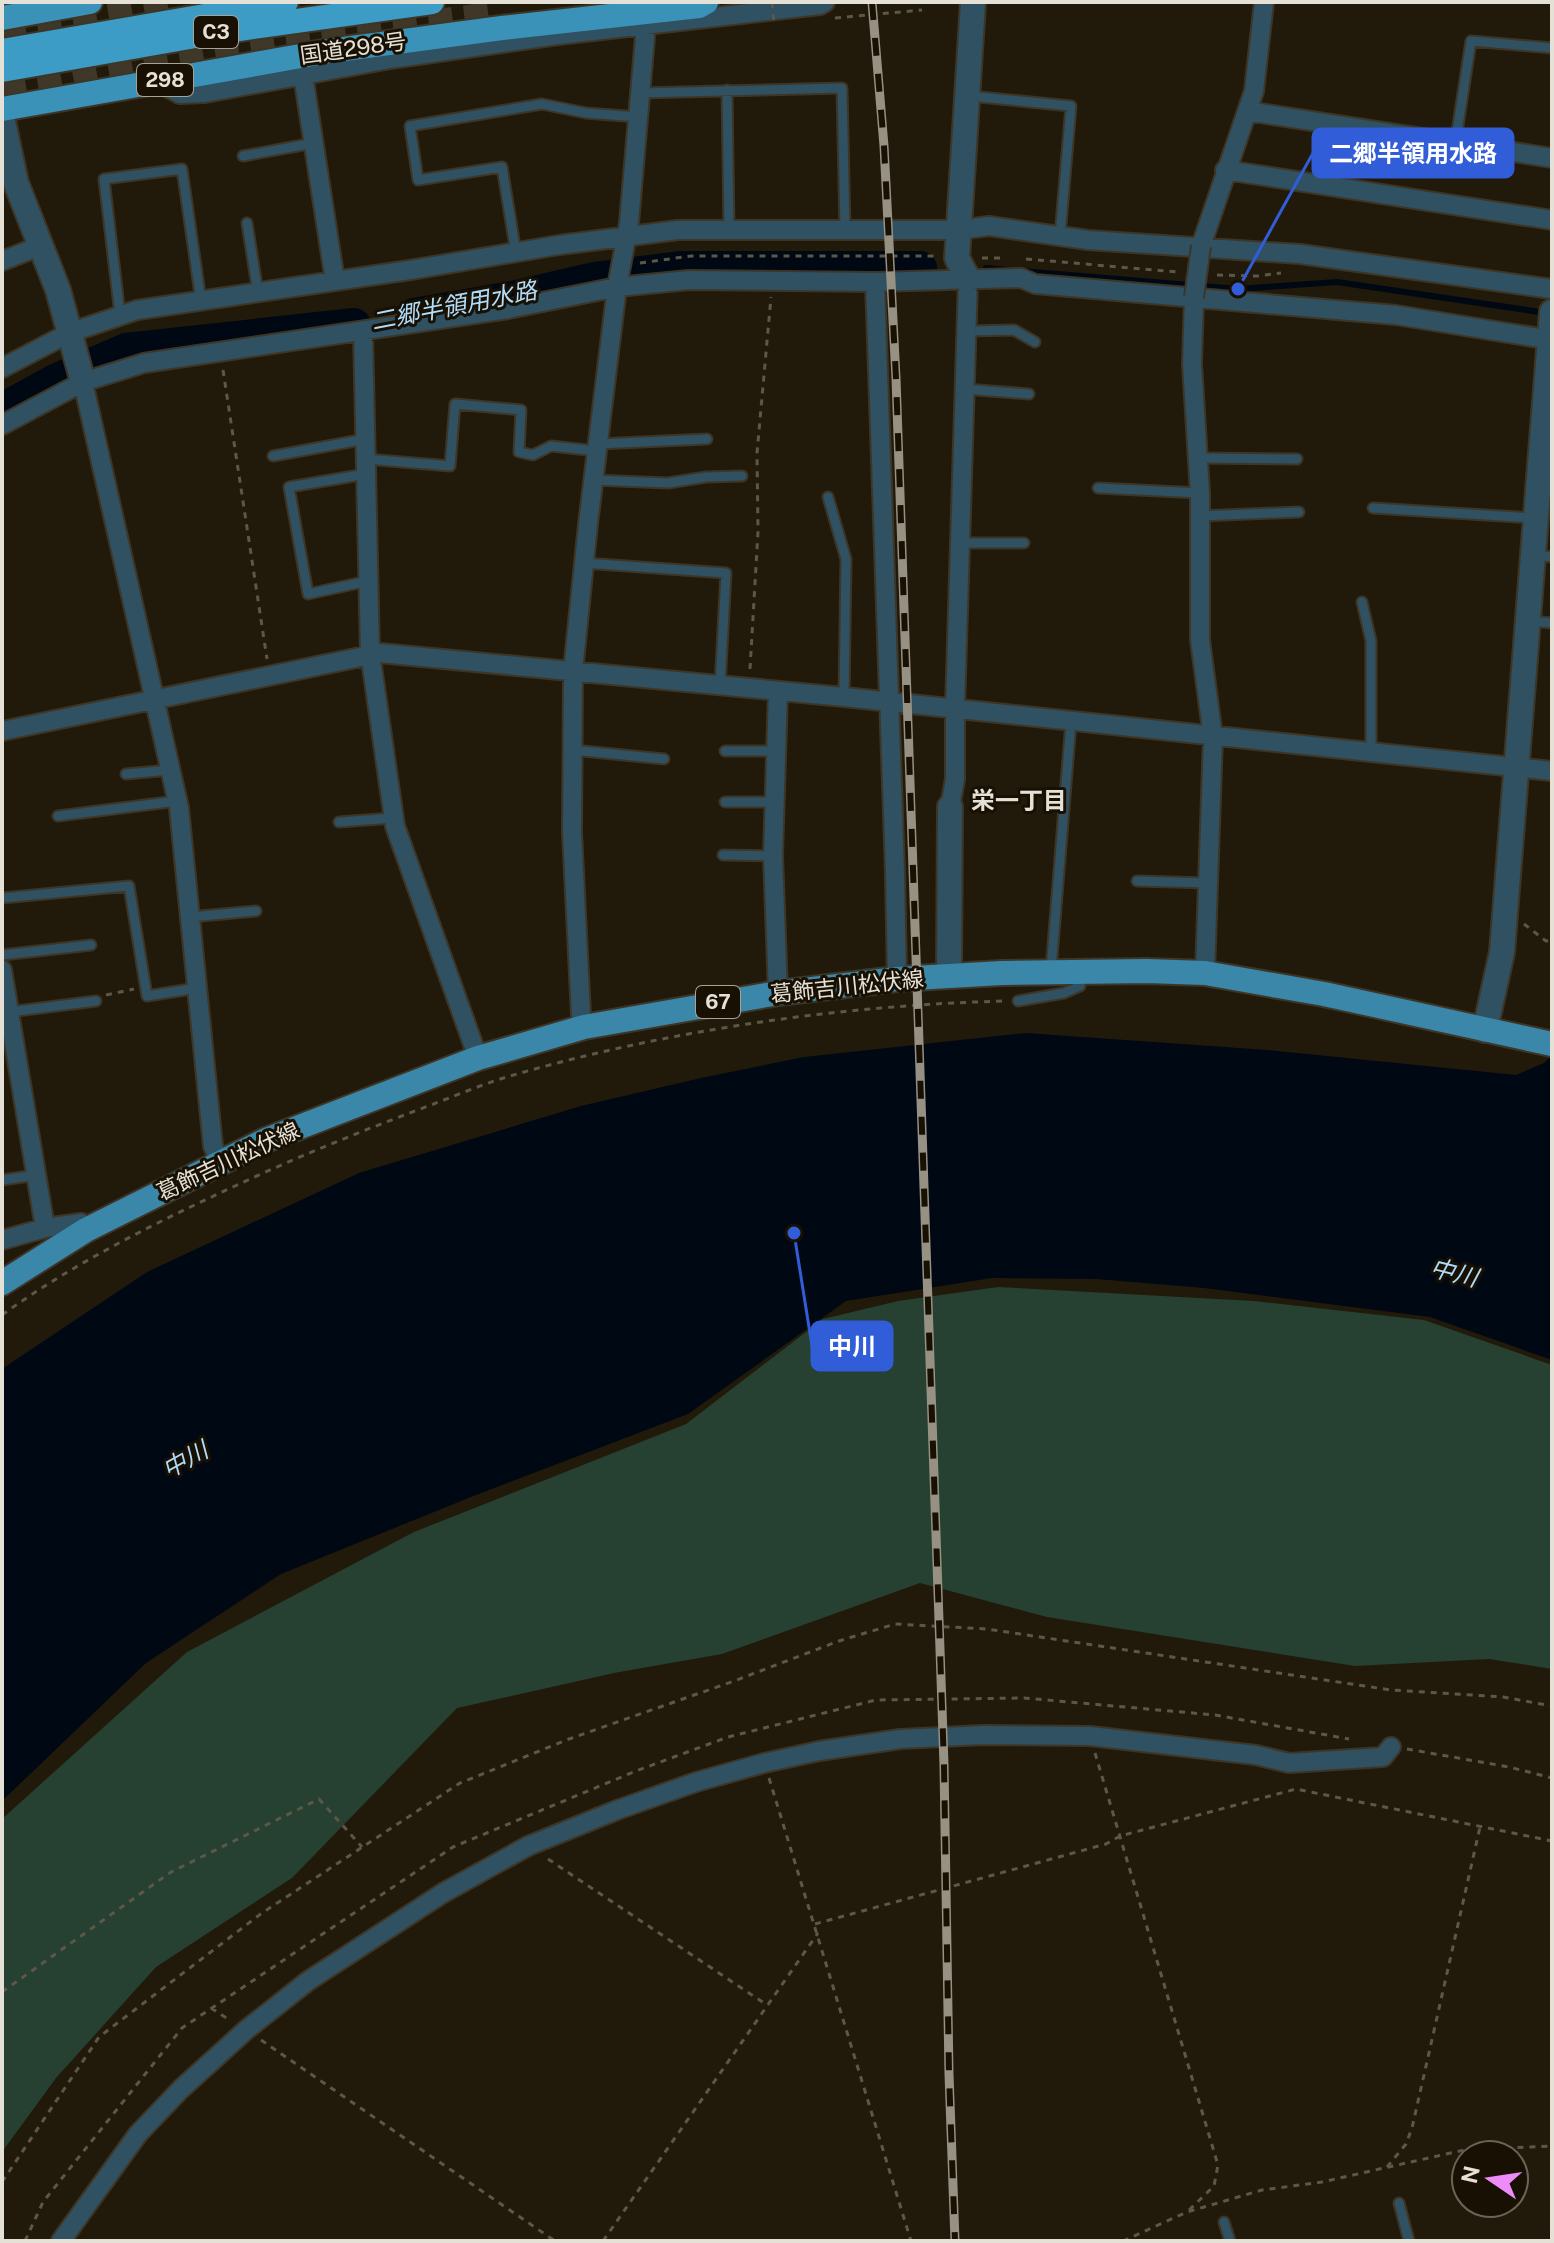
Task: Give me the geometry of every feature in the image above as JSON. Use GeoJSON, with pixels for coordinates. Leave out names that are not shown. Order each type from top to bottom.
{"type":"FeatureCollection","features":[{"type":"Feature","properties":{"kind":"highway","name":"C3"},"geometry":{"type":"LineString","coordinates":[[2,51],[286,2]]}},
{"type":"Feature","properties":{"kind":"highway","name":"C3"},"geometry":{"type":"LineString","coordinates":[[2,70],[218,32],[432,2]]}},
{"type":"Feature","properties":{"kind":"highway"},"geometry":{"type":"LineString","coordinates":[[498,13],[600,2]]}},
{"type":"Feature","properties":{"kind":"highway","name":"国道298号"},"geometry":{"type":"LineString","coordinates":[[2,109],[329,51],[699,6],[706,2]]}},
{"type":"Feature","properties":{"kind":"highway"},"geometry":{"type":"LineString","coordinates":[[2,18],[84,3]]}},
{"type":"Feature","properties":{"kind":"main road","name":"葛飾吉川松伏線"},"geometry":{"type":"LineString","coordinates":[[2,1283],[86,1230],[266,1140],[478,1058],[584,1027],[778,993],[949,976],[1051,972],[1205,973],[1324,994],[1552,1044]]}},
{"type":"Feature","properties":{"kind":"street"},"geometry":{"type":"LineString","coordinates":[[972,268],[957,258],[973,2]]}},
{"type":"Feature","properties":{"kind":"street"},"geometry":{"type":"LineString","coordinates":[[1205,973],[1213,737],[1200,640],[1200,493],[1192,364],[1194,297],[1201,246],[1254,91],[1264,2]]}},
{"type":"Feature","properties":{"kind":"street"},"geometry":{"type":"LineString","coordinates":[[156,81],[180,94],[205,93],[390,59],[820,5],[829,10]]}},
{"type":"Feature","properties":{"kind":"street"},"geometry":{"type":"LineString","coordinates":[[584,1027],[574,897],[573,671],[617,287],[626,250],[646,25]]}},
{"type":"Feature","properties":{"kind":"street"},"geometry":{"type":"LineString","coordinates":[[303,75],[335,281]]}},
{"type":"Feature","properties":{"kind":"street"},"geometry":{"type":"LineString","coordinates":[[1247,111],[1552,158]]}},
{"type":"Feature","properties":{"kind":"street"},"geometry":{"type":"LineString","coordinates":[[2,117],[16,183],[58,290],[83,382],[177,801],[213,1146],[220,1162]]}},
{"type":"Feature","properties":{"kind":"street"},"geometry":{"type":"LineString","coordinates":[[1225,170],[1552,220]]}},
{"type":"Feature","properties":{"kind":"street"},"geometry":{"type":"LineString","coordinates":[[2,368],[69,333],[137,310],[516,253],[626,250],[678,230],[958,230],[989,226],[1060,237],[1370,262],[1552,289]]}},
{"type":"Feature","properties":{"kind":"street"},"geometry":{"type":"LineString","coordinates":[[2,261],[40,246]]}},
{"type":"Feature","properties":{"kind":"street"},"geometry":{"type":"LineString","coordinates":[[949,976],[950,807],[955,779],[965,389],[972,268]]}},
{"type":"Feature","properties":{"kind":"street"},"geometry":{"type":"LineString","coordinates":[[2,425],[83,382],[144,363],[508,309],[617,287],[689,280],[875,282],[972,268],[1035,284],[1550,331],[1534,518],[1542,556],[1527,620],[1500,970],[1485,1030]]}},
{"type":"Feature","properties":{"kind":"street"},"geometry":{"type":"LineString","coordinates":[[875,282],[897,979]]}},
{"type":"Feature","properties":{"kind":"street"},"geometry":{"type":"LineString","coordinates":[[363,332],[370,653],[394,818],[405,859],[474,1040],[478,1058]]}},
{"type":"Feature","properties":{"kind":"street"},"geometry":{"type":"LineString","coordinates":[[2,731],[370,653],[844,697],[1552,771]]}},
{"type":"Feature","properties":{"kind":"street"},"geometry":{"type":"LineString","coordinates":[[778,691],[773,856],[778,993]]}},
{"type":"Feature","properties":{"kind":"street"},"geometry":{"type":"LineString","coordinates":[[2,970],[45,1228]]}},
{"type":"Feature","properties":{"kind":"street"},"geometry":{"type":"LineString","coordinates":[[2,1240],[45,1228],[81,1223],[86,1230]]}},
{"type":"Feature","properties":{"kind":"street"},"geometry":{"type":"LineString","coordinates":[[61,2241],[138,2134],[181,2089],[246,2030],[308,1981],[443,1893],[528,1846],[696,1782],[819,1751],[900,1739],[983,1735],[1090,1736],[1256,1755],[1289,1763],[1383,1757],[1391,1747]]}},
{"type":"Feature","properties":{"kind":"lane"},"geometry":{"type":"LineString","coordinates":[[1455,145],[1471,41],[1552,48]]}},
{"type":"Feature","properties":{"kind":"lane"},"geometry":{"type":"LineString","coordinates":[[640,93],[842,88],[845,230]]}},
{"type":"Feature","properties":{"kind":"lane"},"geometry":{"type":"LineString","coordinates":[[727,90],[729,229]]}},
{"type":"Feature","properties":{"kind":"lane"},"geometry":{"type":"LineString","coordinates":[[965,96],[1071,106],[1060,237]]}},
{"type":"Feature","properties":{"kind":"lane"},"geometry":{"type":"LineString","coordinates":[[516,253],[502,167],[418,180],[410,126],[542,104],[586,113],[638,117]]}},
{"type":"Feature","properties":{"kind":"lane"},"geometry":{"type":"LineString","coordinates":[[243,156],[314,143]]}},
{"type":"Feature","properties":{"kind":"lane"},"geometry":{"type":"LineString","coordinates":[[120,315],[104,179],[182,169],[201,301]]}},
{"type":"Feature","properties":{"kind":"lane"},"geometry":{"type":"LineString","coordinates":[[247,223],[258,293]]}},
{"type":"Feature","properties":{"kind":"lane"},"geometry":{"type":"LineString","coordinates":[[967,331],[1014,330],[1035,342]]}},
{"type":"Feature","properties":{"kind":"lane"},"geometry":{"type":"LineString","coordinates":[[965,389],[1029,394]]}},
{"type":"Feature","properties":{"kind":"lane"},"geometry":{"type":"LineString","coordinates":[[368,581],[308,594],[289,487],[366,466],[450,466],[455,404],[521,410],[519,452],[533,455],[551,446],[598,447],[707,439]]}},
{"type":"Feature","properties":{"kind":"lane"},"geometry":{"type":"LineString","coordinates":[[273,456],[366,439]]}},
{"type":"Feature","properties":{"kind":"lane"},"geometry":{"type":"LineString","coordinates":[[1198,458],[1297,459]]}},
{"type":"Feature","properties":{"kind":"lane"},"geometry":{"type":"LineString","coordinates":[[593,480],[668,483],[742,476]]}},
{"type":"Feature","properties":{"kind":"lane"},"geometry":{"type":"LineString","coordinates":[[1098,488],[1200,493]]}},
{"type":"Feature","properties":{"kind":"lane"},"geometry":{"type":"LineString","coordinates":[[828,497],[846,559],[844,697]]}},
{"type":"Feature","properties":{"kind":"lane"},"geometry":{"type":"LineString","coordinates":[[1373,508],[1534,518]]}},
{"type":"Feature","properties":{"kind":"lane"},"geometry":{"type":"LineString","coordinates":[[1200,516],[1299,512]]}},
{"type":"Feature","properties":{"kind":"lane"},"geometry":{"type":"LineString","coordinates":[[960,543],[1024,543]]}},
{"type":"Feature","properties":{"kind":"lane"},"geometry":{"type":"LineString","coordinates":[[584,563],[726,573],[720,686]]}},
{"type":"Feature","properties":{"kind":"lane"},"geometry":{"type":"LineString","coordinates":[[1362,602],[1371,641],[1371,754]]}},
{"type":"Feature","properties":{"kind":"lane"},"geometry":{"type":"LineString","coordinates":[[1527,620],[1552,623]]}},
{"type":"Feature","properties":{"kind":"lane"},"geometry":{"type":"LineString","coordinates":[[1051,972],[1071,722]]}},
{"type":"Feature","properties":{"kind":"lane"},"geometry":{"type":"LineString","coordinates":[[725,751],[775,751]]}},
{"type":"Feature","properties":{"kind":"lane"},"geometry":{"type":"LineString","coordinates":[[571,752],[664,759]]}},
{"type":"Feature","properties":{"kind":"lane"},"geometry":{"type":"LineString","coordinates":[[126,774],[170,770]]}},
{"type":"Feature","properties":{"kind":"lane"},"geometry":{"type":"LineString","coordinates":[[58,816],[177,801]]}},
{"type":"Feature","properties":{"kind":"lane"},"geometry":{"type":"LineString","coordinates":[[725,802],[774,802]]}},
{"type":"Feature","properties":{"kind":"lane"},"geometry":{"type":"LineString","coordinates":[[339,822],[394,818]]}},
{"type":"Feature","properties":{"kind":"lane"},"geometry":{"type":"LineString","coordinates":[[723,855],[773,856]]}},
{"type":"Feature","properties":{"kind":"lane"},"geometry":{"type":"LineString","coordinates":[[1137,881],[1208,883]]}},
{"type":"Feature","properties":{"kind":"lane"},"geometry":{"type":"LineString","coordinates":[[2,898],[129,886],[147,996],[197,988]]}},
{"type":"Feature","properties":{"kind":"lane"},"geometry":{"type":"LineString","coordinates":[[190,917],[256,911]]}},
{"type":"Feature","properties":{"kind":"lane"},"geometry":{"type":"LineString","coordinates":[[2,955],[91,945]]}},
{"type":"Feature","properties":{"kind":"lane"},"geometry":{"type":"LineString","coordinates":[[1018,1001],[1072,990],[1080,986],[1080,972]]}},
{"type":"Feature","properties":{"kind":"lane"},"geometry":{"type":"LineString","coordinates":[[9,1012],[96,1001]]}},
{"type":"Feature","properties":{"kind":"lane"},"geometry":{"type":"LineString","coordinates":[[2,1180],[36,1175]]}},
{"type":"Feature","properties":{"kind":"lane"},"geometry":{"type":"LineString","coordinates":[[1399,2203],[1409,2241]]}},
{"type":"Feature","properties":{"kind":"lane"},"geometry":{"type":"LineString","coordinates":[[1224,2222],[1230,2241]]}},
{"type":"Feature","properties":{"kind":"path"},"geometry":{"type":"LineString","coordinates":[[772,2],[774,24]]}},
{"type":"Feature","properties":{"kind":"path"},"geometry":{"type":"LineString","coordinates":[[829,10],[922,10]]}},
{"type":"Feature","properties":{"kind":"path"},"geometry":{"type":"LineString","coordinates":[[626,250],[691,256],[943,257]]}},
{"type":"Feature","properties":{"kind":"path"},"geometry":{"type":"LineString","coordinates":[[972,268],[1013,258]]}},
{"type":"Feature","properties":{"kind":"path"},"geometry":{"type":"LineString","coordinates":[[1022,259],[1197,274],[1257,276],[1292,272]]}},
{"type":"Feature","properties":{"kind":"path"},"geometry":{"type":"LineString","coordinates":[[749,688],[758,532],[757,453],[772,282]]}},
{"type":"Feature","properties":{"kind":"path"},"geometry":{"type":"LineString","coordinates":[[220,351],[270,675]]}},
{"type":"Feature","properties":{"kind":"path"},"geometry":{"type":"LineString","coordinates":[[1506,909],[1546,941],[1552,940]]}},
{"type":"Feature","properties":{"kind":"path"},"geometry":{"type":"LineString","coordinates":[[96,1001],[109,993],[146,987]]}},
{"type":"Feature","properties":{"kind":"path"},"geometry":{"type":"LineString","coordinates":[[2,1315],[51,1282],[153,1224],[357,1132],[507,1077],[612,1048],[706,1030],[879,1009],[1018,1001]]}},
{"type":"Feature","properties":{"kind":"path"},"geometry":{"type":"LineString","coordinates":[[2,2182],[99,2037],[262,1913],[460,1783],[569,1739],[839,1641],[895,1624],[987,1629],[1391,1690],[1503,1697],[1552,1706]]}},
{"type":"Feature","properties":{"kind":"path"},"geometry":{"type":"LineString","coordinates":[[25,2241],[43,2202],[182,2028],[453,1847],[636,1771],[728,1737],[876,1700],[1040,1699],[1215,1715],[1509,1767],[1552,1778]]}},
{"type":"Feature","properties":{"kind":"path"},"geometry":{"type":"LineString","coordinates":[[1090,1736],[1218,2165],[1214,2186],[1187,2212]]}},
{"type":"Feature","properties":{"kind":"path"},"geometry":{"type":"LineString","coordinates":[[764,1763],[911,2241]]}},
{"type":"Feature","properties":{"kind":"path"},"geometry":{"type":"LineString","coordinates":[[815,1924],[1296,1789],[1552,1841]]}},
{"type":"Feature","properties":{"kind":"path"},"geometry":{"type":"LineString","coordinates":[[2,1992],[171,1872],[319,1799],[362,1847]]}},
{"type":"Feature","properties":{"kind":"path"},"geometry":{"type":"LineString","coordinates":[[1387,2167],[1406,2144],[1412,2128],[1480,1827]]}},
{"type":"Feature","properties":{"kind":"path"},"geometry":{"type":"LineString","coordinates":[[528,1846],[767,2005]]}},
{"type":"Feature","properties":{"kind":"path"},"geometry":{"type":"LineString","coordinates":[[603,2241],[818,1933]]}},
{"type":"Feature","properties":{"kind":"path"},"geometry":{"type":"LineString","coordinates":[[211,2008],[555,2241]]}},
{"type":"Feature","properties":{"kind":"path"},"geometry":{"type":"LineString","coordinates":[[1123,2241],[1187,2212],[1262,2190],[1322,2182],[1464,2150],[1552,2146]]}},
{"type":"Feature","properties":{"kind":"green space"},"geometry":{"type":"Polygon","coordinates":[[[998,1287],[1254,1301],[1424,1320],[1552,1365],[1552,1669],[1489,1659],[1355,1666],[1047,1617],[920,1583],[722,1654],[614,1673],[457,1708],[292,1878],[156,1967],[56,2078],[2,2152],[2,1819],[187,1652],[414,1532],[686,1424],[823,1319],[898,1301],[998,1287]]]}},
{"type":"Feature","properties":{"kind":"water"},"geometry":{"type":"Polygon","coordinates":[[[1026,1033],[1267,1050],[1516,1075],[1544,1063],[1552,1055],[1552,1360],[1430,1317],[1204,1288],[1096,1279],[992,1278],[846,1301],[688,1414],[281,1574],[146,1663],[2,1801],[2,1369],[147,1272],[359,1173],[581,1106],[701,1078],[804,1057],[1026,1033]]]}},
{"type":"Feature","properties":{"kind":"waterway","name":"二郷半領用水路"},"geometry":{"type":"LineString","coordinates":[[414,315],[512,298],[594,279],[680,268],[920,268]]}},
{"type":"Feature","properties":{"kind":"waterway","name":"二郷半領用水路"},"geometry":{"type":"LineString","coordinates":[[986,268],[1007,270]]}},
{"type":"Feature","properties":{"kind":"waterway","name":"二郷半領用水路"},"geometry":{"type":"LineString","coordinates":[[1022,271],[1238,289],[1337,282],[1547,313]]}},
{"type":"Feature","properties":{"kind":"waterway","name":"二郷半領用水路"},"geometry":{"type":"LineString","coordinates":[[2,410],[57,380],[126,350],[354,325]]}},
{"type":"Feature","properties":{"kind":"tunnel"},"geometry":{"type":"LineString","coordinates":[[2,33],[176,2]]}},
{"type":"Feature","properties":{"kind":"tunnel"},"geometry":{"type":"LineString","coordinates":[[2,88],[234,47],[498,13]]}},
{"type":"Feature","properties":{"kind":"railway"},"geometry":{"type":"LineString","coordinates":[[872,2],[884,146],[896,378],[944,1765],[955,2241]]}},
{"type":"Feature","properties":{"kind":"place","name":"二郷半領用水路"},"geometry":{"type":"Point","coordinates":[1238,289]}},
{"type":"Feature","properties":{"kind":"place","name":"中川"},"geometry":{"type":"Point","coordinates":[794,1233]}},
{"type":"Feature","properties":{"kind":"district","name":"栄一丁目"},"geometry":{"type":"Point","coordinates":[1019,801]}}]}
